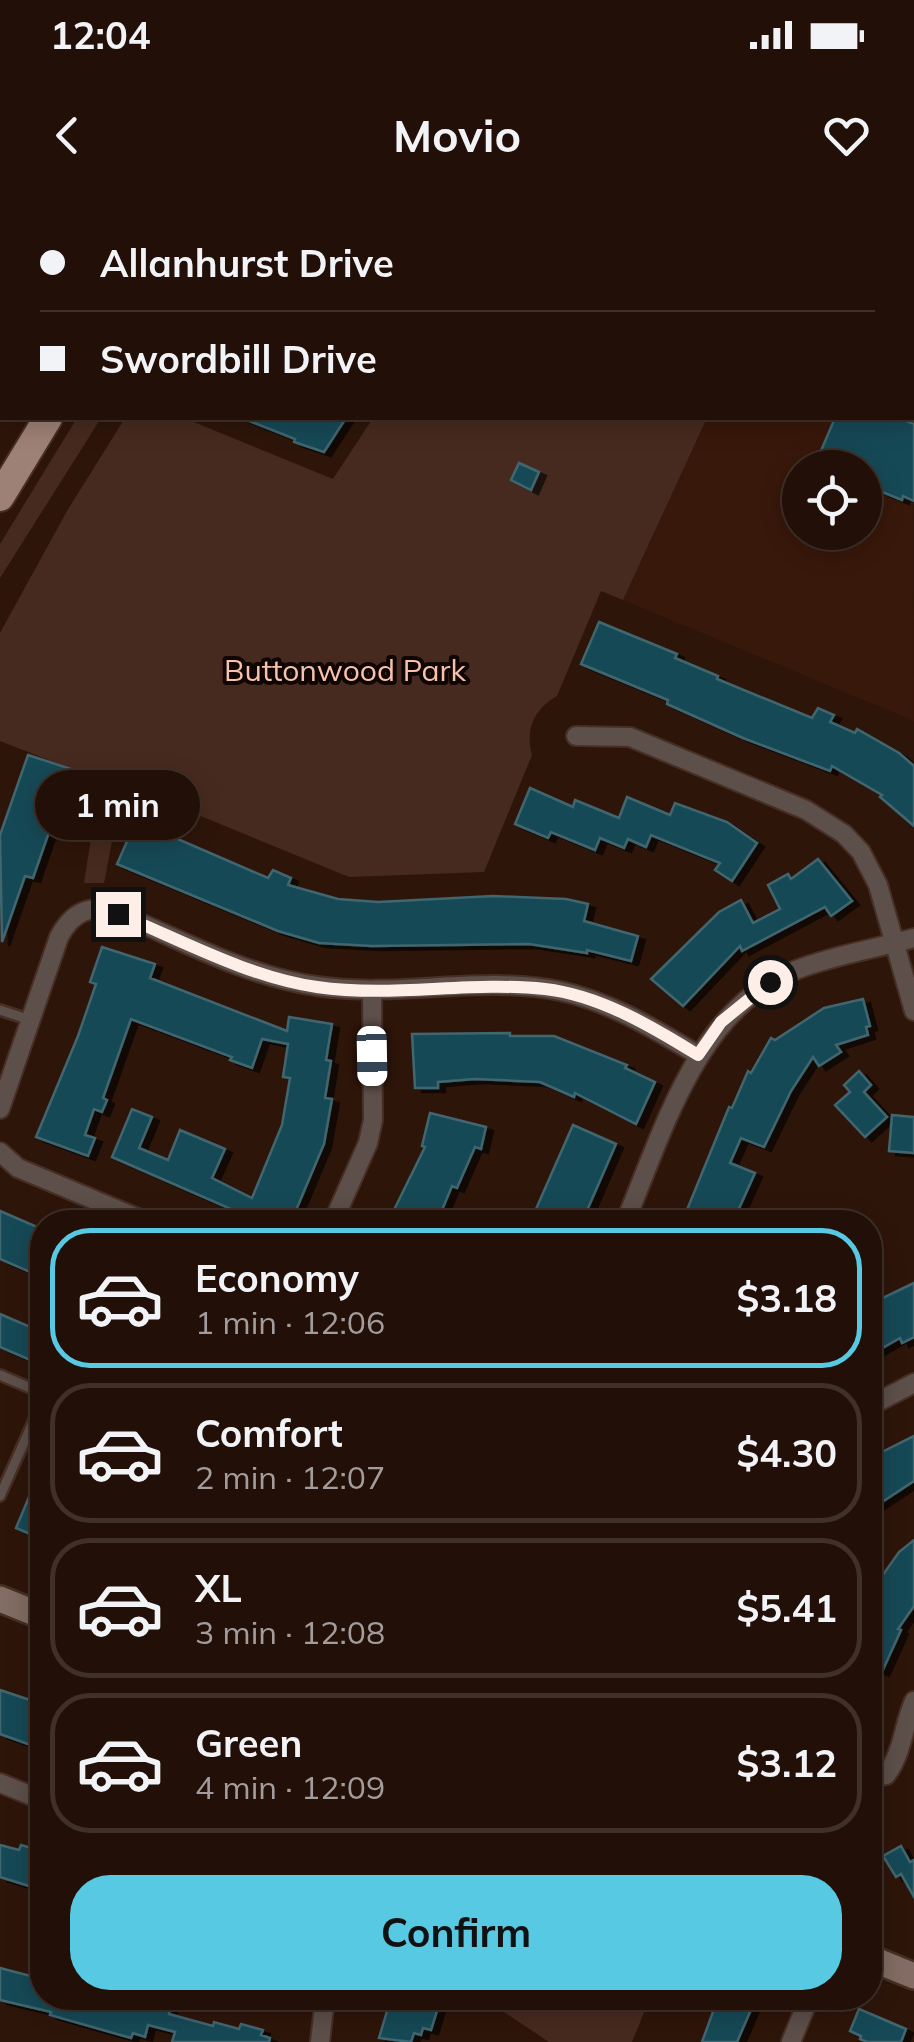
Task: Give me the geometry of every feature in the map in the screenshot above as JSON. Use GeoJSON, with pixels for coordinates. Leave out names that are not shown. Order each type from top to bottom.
{"type":"FeatureCollection","features":[{"type":"Feature","properties":{"kind":"main road"},"geometry":{"type":"LineString","coordinates":[[0,497],[47,420]]}},
{"type":"Feature","properties":{"kind":"main road"},"geometry":{"type":"LineString","coordinates":[[0,1599],[30,1611]]}},
{"type":"Feature","properties":{"kind":"main road"},"geometry":{"type":"LineString","coordinates":[[882,1963],[914,1976]]}},
{"type":"Feature","properties":{"kind":"street"},"geometry":{"type":"LineString","coordinates":[[576,736],[630,738],[806,810],[852,841],[878,885],[914,1011]]}},
{"type":"Feature","properties":{"kind":"street"},"geometry":{"type":"LineString","coordinates":[[0,1109],[67,922],[76,914],[95,908],[286,980],[372,992],[491,988],[562,992],[625,1016],[698,1055]]}},
{"type":"Feature","properties":{"kind":"street"},"geometry":{"type":"LineString","coordinates":[[630,1210],[698,1055],[721,1022],[770,982],[807,966],[914,938]]}},
{"type":"Feature","properties":{"kind":"street"},"geometry":{"type":"LineString","coordinates":[[338,1210],[368,1142],[373,1120],[372,992]]}},
{"type":"Feature","properties":{"kind":"street"},"geometry":{"type":"LineString","coordinates":[[0,1152],[18,1168],[118,1210]]}},
{"type":"Feature","properties":{"kind":"street"},"geometry":{"type":"LineString","coordinates":[[882,1400],[914,1383]]}},
{"type":"Feature","properties":{"kind":"street"},"geometry":{"type":"LineString","coordinates":[[882,1776],[895,1763],[902,1728],[914,1701]]}},
{"type":"Feature","properties":{"kind":"street"},"geometry":{"type":"LineString","coordinates":[[0,1784],[30,1795]]}},
{"type":"Feature","properties":{"kind":"street"},"geometry":{"type":"LineString","coordinates":[[320,2042],[323,2010]]}},
{"type":"Feature","properties":{"kind":"street"},"geometry":{"type":"LineString","coordinates":[[791,2042],[803,2010]]}},
{"type":"Feature","properties":{"kind":"lane"},"geometry":{"type":"LineString","coordinates":[[0,1010],[30,1020]]}},
{"type":"Feature","properties":{"kind":"lane"},"geometry":{"type":"LineString","coordinates":[[0,1375],[30,1388]]}},
{"type":"Feature","properties":{"kind":"lane"},"geometry":{"type":"LineString","coordinates":[[0,1496],[30,1429]]}},
{"type":"Feature","properties":{"kind":"shaded area"},"geometry":{"type":"Polygon","coordinates":[[[706,420],[913,420],[914,721],[623,600],[706,420]]]}},
{"type":"Feature","properties":{"kind":"green space"},"geometry":{"type":"Polygon","coordinates":[[[76,420],[100,420],[0,578],[0,544],[76,420]]]}},
{"type":"Feature","properties":{"kind":"green space","name":"Buttonwood Park"},"geometry":{"type":"Polygon","coordinates":[[[124,420],[189,420],[333,479],[372,420],[706,420],[623,600],[601,591],[557,696],[542,707],[533,721],[532,755],[484,872],[349,877],[123,784],[104,883],[84,883],[100,780],[0,741],[0,633],[67,511],[124,420]]]}},
{"type":"Feature","properties":{"kind":"green space"},"geometry":{"type":"Polygon","coordinates":[[[501,2010],[645,2010],[632,2042],[549,2042],[501,2010]]]}},
{"type":"Feature","properties":{"kind":"building"},"geometry":{"type":"Polygon","coordinates":[[[247,420],[345,420],[324,452],[294,442],[295,439],[247,420]]]}},
{"type":"Feature","properties":{"kind":"building"},"geometry":{"type":"Polygon","coordinates":[[[834,420],[904,420],[914,424],[914,501],[903,496],[902,500],[882,492],[882,450],[821,450],[834,420]]]}},
{"type":"Feature","properties":{"kind":"building"},"geometry":{"type":"Polygon","coordinates":[[[519,463],[539,472],[531,490],[511,480],[519,463]]]}},
{"type":"Feature","properties":{"kind":"building"},"geometry":{"type":"Polygon","coordinates":[[[599,622],[677,654],[675,658],[718,676],[717,679],[812,718],[818,708],[834,715],[830,722],[855,733],[857,729],[899,753],[914,766],[914,826],[882,795],[832,766],[830,771],[743,738],[667,704],[668,700],[581,664],[599,622]]]}},
{"type":"Feature","properties":{"kind":"building"},"geometry":{"type":"Polygon","coordinates":[[[28,755],[71,769],[33,878],[25,876],[2,942],[0,835],[28,755]]]}},
{"type":"Feature","properties":{"kind":"building"},"geometry":{"type":"Polygon","coordinates":[[[530,788],[573,807],[575,800],[619,818],[627,797],[670,815],[675,803],[727,822],[757,843],[732,881],[715,870],[720,863],[651,835],[646,847],[628,839],[624,848],[600,838],[595,850],[551,832],[548,838],[515,824],[530,788]]]}},
{"type":"Feature","properties":{"kind":"building"},"geometry":{"type":"Polygon","coordinates":[[[136,821],[268,878],[273,870],[291,878],[288,885],[338,899],[566,899],[588,904],[584,921],[638,936],[631,961],[587,950],[529,944],[319,943],[278,931],[117,864],[136,821]]]}},
{"type":"Feature","properties":{"kind":"building"},"geometry":{"type":"Polygon","coordinates":[[[818,859],[852,901],[831,916],[825,907],[742,951],[740,946],[683,1006],[651,979],[719,912],[741,900],[753,923],[780,909],[768,885],[788,874],[791,879],[818,859]]]}},
{"type":"Feature","properties":{"kind":"building"},"geometry":{"type":"Polygon","coordinates":[[[102,947],[155,964],[150,978],[287,1031],[289,1017],[332,1024],[325,1098],[332,1099],[324,1144],[296,1210],[233,1210],[112,1157],[132,1109],[152,1117],[139,1148],[168,1160],[180,1130],[225,1149],[212,1178],[252,1198],[282,1125],[290,1078],[283,1077],[288,1044],[262,1039],[252,1068],[131,1019],[103,1098],[107,1100],[102,1112],[94,1109],[85,1135],[95,1138],[88,1156],[36,1137],[78,1036],[96,984],[90,982],[102,947]]]}},
{"type":"Feature","properties":{"kind":"building"},"geometry":{"type":"Polygon","coordinates":[[[863,999],[870,1026],[866,1027],[868,1035],[836,1045],[841,1052],[819,1066],[813,1057],[791,1091],[764,1147],[741,1138],[730,1163],[755,1173],[738,1210],[687,1210],[748,1071],[751,1073],[771,1038],[775,1040],[824,1008],[863,999]]]}},
{"type":"Feature","properties":{"kind":"building"},"geometry":{"type":"Polygon","coordinates":[[[412,1034],[554,1036],[627,1065],[625,1068],[655,1082],[636,1124],[575,1093],[574,1097],[540,1082],[475,1079],[438,1082],[438,1088],[415,1088],[412,1034]]]}},
{"type":"Feature","properties":{"kind":"building"},"geometry":{"type":"Polygon","coordinates":[[[859,1071],[871,1085],[864,1092],[887,1117],[865,1137],[835,1105],[850,1092],[844,1085],[859,1071]]]}},
{"type":"Feature","properties":{"kind":"building"},"geometry":{"type":"Polygon","coordinates":[[[430,1113],[486,1127],[481,1149],[475,1147],[457,1188],[452,1186],[442,1210],[394,1210],[425,1147],[422,1146],[430,1113]]]}},
{"type":"Feature","properties":{"kind":"building"},"geometry":{"type":"Polygon","coordinates":[[[892,1115],[914,1117],[914,1153],[889,1151],[892,1115]]]}},
{"type":"Feature","properties":{"kind":"building"},"geometry":{"type":"Polygon","coordinates":[[[573,1125],[616,1144],[587,1210],[536,1210],[573,1125]]]}},
{"type":"Feature","properties":{"kind":"building"},"geometry":{"type":"Polygon","coordinates":[[[0,1211],[30,1224],[30,1272],[0,1259],[0,1211]]]}},
{"type":"Feature","properties":{"kind":"building"},"geometry":{"type":"Polygon","coordinates":[[[914,1283],[914,1337],[902,1343],[900,1338],[882,1348],[882,1298],[914,1283]]]}},
{"type":"Feature","properties":{"kind":"building"},"geometry":{"type":"Polygon","coordinates":[[[0,1314],[30,1327],[30,1360],[0,1347],[0,1314]]]}},
{"type":"Feature","properties":{"kind":"building"},"geometry":{"type":"Polygon","coordinates":[[[914,1436],[914,1481],[882,1502],[882,1452],[914,1436]]]}},
{"type":"Feature","properties":{"kind":"building"},"geometry":{"type":"Polygon","coordinates":[[[30,1495],[30,1534],[16,1528],[30,1495]]]}},
{"type":"Feature","properties":{"kind":"building"},"geometry":{"type":"Polygon","coordinates":[[[914,1540],[914,1606],[898,1629],[901,1630],[882,1672],[882,1576],[899,1552],[914,1540]]]}},
{"type":"Feature","properties":{"kind":"building"},"geometry":{"type":"Polygon","coordinates":[[[0,1690],[30,1700],[30,1745],[0,1734],[0,1690]]]}},
{"type":"Feature","properties":{"kind":"building"},"geometry":{"type":"Polygon","coordinates":[[[0,1845],[19,1850],[21,1845],[30,1848],[30,1886],[0,1877],[0,1845]]]}},
{"type":"Feature","properties":{"kind":"building"},"geometry":{"type":"Polygon","coordinates":[[[901,1846],[910,1862],[914,1860],[914,1897],[901,1874],[896,1877],[883,1856],[901,1846]]]}},
{"type":"Feature","properties":{"kind":"building"},"geometry":{"type":"Polygon","coordinates":[[[0,1968],[30,1976],[30,2007],[0,2000],[0,1968]]]}},
{"type":"Feature","properties":{"kind":"building"},"geometry":{"type":"Polygon","coordinates":[[[42,2010],[170,2010],[169,2014],[213,2026],[214,2022],[239,2029],[241,2024],[263,2030],[261,2035],[270,2038],[269,2042],[172,2042],[175,2032],[148,2025],[145,2037],[133,2033],[131,2038],[50,2015],[51,2012],[42,2010]]]}},
{"type":"Feature","properties":{"kind":"building"},"geometry":{"type":"Polygon","coordinates":[[[387,2010],[437,2010],[431,2030],[423,2028],[421,2035],[414,2033],[411,2042],[379,2038],[387,2010]]]}},
{"type":"Feature","properties":{"kind":"building"},"geometry":{"type":"Polygon","coordinates":[[[714,2010],[751,2010],[737,2042],[702,2042],[714,2010]]]}},
{"type":"Feature","properties":{"kind":"building"},"geometry":{"type":"Polygon","coordinates":[[[859,2010],[906,2029],[901,2042],[867,2042],[850,2031],[859,2010]]]}},
{"type":"Feature","properties":{"kind":"route"},"geometry":{"type":"LineString","coordinates":[[118,914],[222,957],[303,984],[372,992],[544,989],[579,996],[698,1055],[721,1022],[770,982]]}}]}
